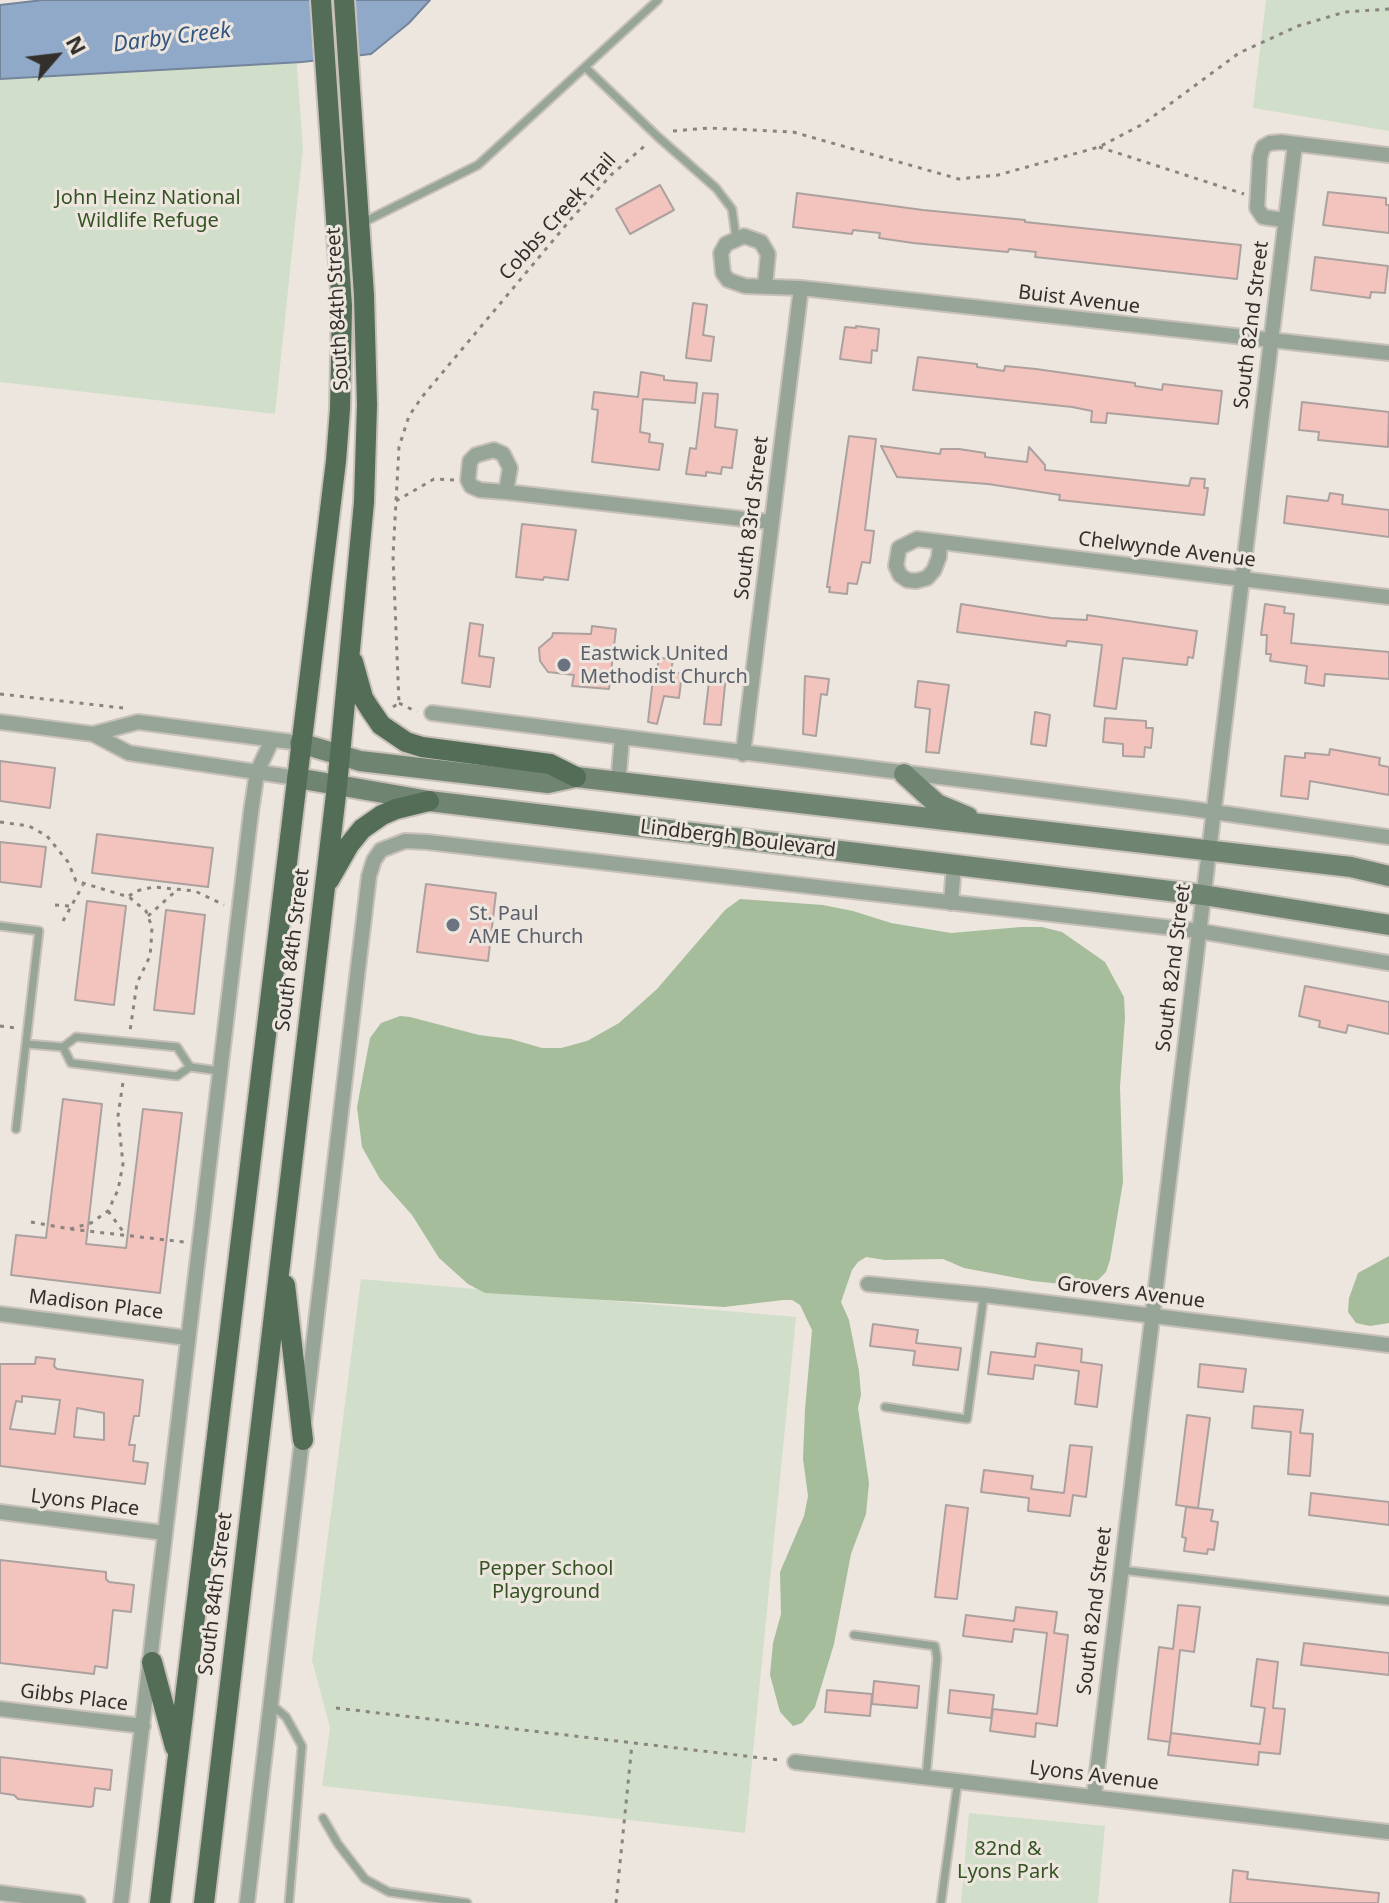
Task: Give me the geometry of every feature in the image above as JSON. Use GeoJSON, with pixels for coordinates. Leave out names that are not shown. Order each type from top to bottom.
{"type":"FeatureCollection","features":[{"type":"Feature","properties":{"kind":"main road","name":"South 84th Street"},"geometry":{"type":"LineString","coordinates":[[160,1903],[340,409],[340,104],[344,0]]}},
{"type":"Feature","properties":{"kind":"main road","name":"South 84th Street"},"geometry":{"type":"LineString","coordinates":[[204,1903],[337,786],[364,502],[367,405],[359,225],[321,3]]}},
{"type":"Feature","properties":{"kind":"main road"},"geometry":{"type":"LineString","coordinates":[[350,647],[363,698],[376,719],[392,735],[422,747],[550,764],[576,777]]}},
{"type":"Feature","properties":{"kind":"main road","name":"Lindbergh Boulevard"},"geometry":{"type":"LineString","coordinates":[[300,743],[360,761],[548,783],[576,777],[1351,867],[1389,876]]}},
{"type":"Feature","properties":{"kind":"main road"},"geometry":{"type":"LineString","coordinates":[[904,774],[944,809],[998,828]]}},
{"type":"Feature","properties":{"kind":"main road","name":"Lindbergh Boulevard"},"geometry":{"type":"LineString","coordinates":[[297,778],[429,801],[1203,895],[1389,925]]}},
{"type":"Feature","properties":{"kind":"main road"},"geometry":{"type":"LineString","coordinates":[[324,887],[362,829],[396,809],[429,801]]}},
{"type":"Feature","properties":{"kind":"main road"},"geometry":{"type":"LineString","coordinates":[[281,1252],[303,1440]]}},
{"type":"Feature","properties":{"kind":"main road"},"geometry":{"type":"LineString","coordinates":[[152,1662],[177,1757]]}},
{"type":"Feature","properties":{"kind":"street"},"geometry":{"type":"LineString","coordinates":[[1284,220],[1269,219],[1259,214],[1263,147],[1270,143],[1295,144],[1389,155]]}},
{"type":"Feature","properties":{"kind":"street","name":"South 82nd Street"},"geometry":{"type":"LineString","coordinates":[[1094,1796],[1295,144]]}},
{"type":"Feature","properties":{"kind":"street"},"geometry":{"type":"LineString","coordinates":[[736,237],[757,239],[766,248],[769,265],[765,286]]}},
{"type":"Feature","properties":{"kind":"street","name":"Buist Avenue"},"geometry":{"type":"LineString","coordinates":[[736,237],[726,244],[721,253],[723,273],[736,284],[801,288],[1389,353]]}},
{"type":"Feature","properties":{"kind":"street","name":"South 83rd Street"},"geometry":{"type":"LineString","coordinates":[[743,754],[801,288]]}},
{"type":"Feature","properties":{"kind":"street"},"geometry":{"type":"LineString","coordinates":[[506,492],[510,468],[503,454],[494,450],[483,451],[470,461],[468,480],[471,486],[480,490],[771,522]]}},
{"type":"Feature","properties":{"kind":"street","name":"Chelwynde Avenue"},"geometry":{"type":"LineString","coordinates":[[940,542],[1389,597]]}},
{"type":"Feature","properties":{"kind":"street"},"geometry":{"type":"LineString","coordinates":[[432,713],[1213,811],[1389,837]]}},
{"type":"Feature","properties":{"kind":"street","name":"Lindbergh Boulevard"},"geometry":{"type":"LineString","coordinates":[[0,722],[93,734],[129,753],[297,778]]}},
{"type":"Feature","properties":{"kind":"street","name":"Lindbergh Boulevard"},"geometry":{"type":"LineString","coordinates":[[93,734],[138,722],[300,743]]}},
{"type":"Feature","properties":{"kind":"street"},"geometry":{"type":"LineString","coordinates":[[618,784],[622,737]]}},
{"type":"Feature","properties":{"kind":"street"},"geometry":{"type":"LineString","coordinates":[[121,1903],[257,772],[272,740]]}},
{"type":"Feature","properties":{"kind":"street","name":"Lindbergh Boulevard"},"geometry":{"type":"LineString","coordinates":[[303,1440],[369,876],[374,860],[381,850],[391,844],[427,842],[1199,931],[1389,963]]}},
{"type":"Feature","properties":{"kind":"street"},"geometry":{"type":"LineString","coordinates":[[951,903],[954,865]]}},
{"type":"Feature","properties":{"kind":"street","name":"Grovers Avenue"},"geometry":{"type":"LineString","coordinates":[[868,1284],[984,1295],[1389,1345]]}},
{"type":"Feature","properties":{"kind":"street","name":"Madison Place"},"geometry":{"type":"LineString","coordinates":[[0,1314],[188,1338]]}},
{"type":"Feature","properties":{"kind":"street"},"geometry":{"type":"LineString","coordinates":[[247,1903],[303,1440]]}},
{"type":"Feature","properties":{"kind":"street","name":"Lyons Place"},"geometry":{"type":"LineString","coordinates":[[0,1512],[165,1533]]}},
{"type":"Feature","properties":{"kind":"street","name":"Gibbs Place"},"geometry":{"type":"LineString","coordinates":[[0,1709],[143,1726]]}},
{"type":"Feature","properties":{"kind":"street","name":"Lyons Avenue"},"geometry":{"type":"LineString","coordinates":[[795,1762],[1389,1832]]}},
{"type":"Feature","properties":{"kind":"street"},"geometry":{"type":"LineString","coordinates":[[0,1893],[78,1903]]}},
{"type":"Feature","properties":{"kind":"lane"},"geometry":{"type":"LineString","coordinates":[[359,225],[478,165],[658,0]]}},
{"type":"Feature","properties":{"kind":"lane"},"geometry":{"type":"LineString","coordinates":[[585,67],[716,188],[732,209],[736,237]]}},
{"type":"Feature","properties":{"kind":"lane"},"geometry":{"type":"LineString","coordinates":[[0,926],[39,931],[16,1129]]}},
{"type":"Feature","properties":{"kind":"lane"},"geometry":{"type":"LineString","coordinates":[[27,1044],[63,1047],[76,1037],[177,1047],[190,1067]]}},
{"type":"Feature","properties":{"kind":"lane"},"geometry":{"type":"LineString","coordinates":[[63,1047],[71,1063],[177,1076],[190,1067],[220,1071]]}},
{"type":"Feature","properties":{"kind":"lane"},"geometry":{"type":"LineString","coordinates":[[885,1407],[967,1419],[984,1295]]}},
{"type":"Feature","properties":{"kind":"lane"},"geometry":{"type":"LineString","coordinates":[[1120,1570],[1389,1601]]}},
{"type":"Feature","properties":{"kind":"lane"},"geometry":{"type":"LineString","coordinates":[[854,1635],[935,1646],[937,1658],[926,1777]]}},
{"type":"Feature","properties":{"kind":"lane"},"geometry":{"type":"LineString","coordinates":[[271,1704],[286,1717],[302,1746],[289,1903]]}},
{"type":"Feature","properties":{"kind":"lane"},"geometry":{"type":"LineString","coordinates":[[941,1903],[958,1780]]}},
{"type":"Feature","properties":{"kind":"lane"},"geometry":{"type":"LineString","coordinates":[[323,1818],[365,1879],[389,1892],[467,1903]]}},
{"type":"Feature","properties":{"kind":"path","name":"Cobbs Creek Trail"},"geometry":{"type":"LineString","coordinates":[[384,712],[399,703],[393,556],[401,435],[413,408],[611,175],[657,136],[683,129],[709,128],[793,132],[959,179],[998,175],[1099,147],[1143,124],[1239,53],[1298,26],[1345,12],[1389,9]]}},
{"type":"Feature","properties":{"kind":"path"},"geometry":{"type":"LineString","coordinates":[[1099,147],[1258,198]]}},
{"type":"Feature","properties":{"kind":"path"},"geometry":{"type":"LineString","coordinates":[[396,501],[434,479],[468,480]]}},
{"type":"Feature","properties":{"kind":"path"},"geometry":{"type":"LineString","coordinates":[[0,822],[29,826],[47,836],[68,862],[76,881],[129,897],[148,916],[152,927],[150,956],[137,983],[132,1019]]}},
{"type":"Feature","properties":{"kind":"path"},"geometry":{"type":"LineString","coordinates":[[63,921],[83,885]]}},
{"type":"Feature","properties":{"kind":"path"},"geometry":{"type":"LineString","coordinates":[[129,897],[136,891],[154,887],[178,889],[195,891],[224,905]]}},
{"type":"Feature","properties":{"kind":"path"},"geometry":{"type":"LineString","coordinates":[[148,916],[178,889]]}},
{"type":"Feature","properties":{"kind":"path"},"geometry":{"type":"LineString","coordinates":[[55,905],[70,906]]}},
{"type":"Feature","properties":{"kind":"path"},"geometry":{"type":"LineString","coordinates":[[70,1229],[91,1223],[108,1211],[118,1190],[123,1164],[118,1116],[121,1094]]}},
{"type":"Feature","properties":{"kind":"path"},"geometry":{"type":"LineString","coordinates":[[108,1211],[125,1235]]}},
{"type":"Feature","properties":{"kind":"path"},"geometry":{"type":"LineString","coordinates":[[31,1222],[184,1242]]}},
{"type":"Feature","properties":{"kind":"path"},"geometry":{"type":"LineString","coordinates":[[336,1708],[795,1762]]}},
{"type":"Feature","properties":{"kind":"path"},"geometry":{"type":"LineString","coordinates":[[616,1903],[632,1743]]}},
{"type":"Feature","properties":{"kind":"green space"},"geometry":{"type":"Polygon","coordinates":[[[1266,0],[1389,0],[1389,131],[1253,108],[1266,0]]]}},
{"type":"Feature","properties":{"kind":"green space","name":"John Heinz National Wildlife Refuge"},"geometry":{"type":"Polygon","coordinates":[[[296,53],[303,148],[275,414],[0,382],[0,79],[102,64],[296,53]]]}},
{"type":"Feature","properties":{"kind":"green space"},"geometry":{"type":"Polygon","coordinates":[[[740,899],[823,905],[891,923],[951,933],[1021,927],[1042,927],[1062,932],[1105,962],[1124,997],[1120,1087],[1123,1182],[1106,1272],[1098,1280],[1080,1286],[964,1268],[943,1259],[885,1260],[866,1257],[852,1270],[841,1302],[849,1320],[859,1371],[861,1395],[858,1408],[869,1483],[866,1514],[851,1554],[834,1644],[815,1707],[802,1723],[793,1726],[780,1712],[770,1675],[773,1643],[781,1614],[780,1572],[804,1516],[808,1496],[803,1459],[812,1330],[800,1305],[792,1300],[783,1300],[724,1307],[485,1293],[468,1284],[439,1258],[412,1215],[380,1179],[362,1147],[357,1107],[370,1038],[381,1023],[400,1016],[410,1017],[542,1048],[561,1048],[587,1041],[619,1023],[657,989],[725,910],[740,899]]]}},
{"type":"Feature","properties":{"kind":"green space"},"geometry":{"type":"Polygon","coordinates":[[[1389,1256],[1389,1323],[1370,1326],[1356,1323],[1348,1312],[1349,1298],[1358,1273],[1389,1256]]]}},
{"type":"Feature","properties":{"kind":"green space","name":"Pepper School Playground"},"geometry":{"type":"Polygon","coordinates":[[[361,1279],[796,1317],[745,1833],[322,1786],[330,1728],[312,1660],[361,1279]]]}},
{"type":"Feature","properties":{"kind":"green space","name":"82nd & Lyons Park"},"geometry":{"type":"Polygon","coordinates":[[[969,1813],[1105,1826],[1098,1903],[961,1903],[969,1813]]]}},
{"type":"Feature","properties":{"kind":"water","name":"Darby Creek"},"geometry":{"type":"Polygon","coordinates":[[[43,0],[430,0],[409,23],[371,54],[302,62],[0,79],[0,5],[43,0]]]}},
{"type":"Feature","properties":{"kind":"building"},"geometry":{"type":"Polygon","coordinates":[[[660,185],[674,210],[630,234],[616,209],[660,185]]]}},
{"type":"Feature","properties":{"kind":"building"},"geometry":{"type":"Polygon","coordinates":[[[1328,192],[1386,198],[1389,233],[1323,225],[1328,192]]]}},
{"type":"Feature","properties":{"kind":"building"},"geometry":{"type":"Polygon","coordinates":[[[797,193],[1241,245],[1237,279],[1035,257],[1036,252],[1009,249],[1008,252],[913,243],[879,238],[880,233],[853,230],[852,234],[793,227],[797,193]]]}},
{"type":"Feature","properties":{"kind":"building"},"geometry":{"type":"Polygon","coordinates":[[[1315,257],[1388,266],[1385,293],[1371,292],[1370,298],[1311,290],[1315,257]]]}},
{"type":"Feature","properties":{"kind":"building"},"geometry":{"type":"Polygon","coordinates":[[[693,303],[707,305],[703,335],[714,337],[711,361],[686,358],[693,303]]]}},
{"type":"Feature","properties":{"kind":"building"},"geometry":{"type":"Polygon","coordinates":[[[845,327],[879,329],[877,351],[872,350],[871,363],[840,359],[845,327]]]}},
{"type":"Feature","properties":{"kind":"building"},"geometry":{"type":"Polygon","coordinates":[[[918,357],[977,364],[977,367],[1004,371],[1005,366],[1036,369],[1135,383],[1135,386],[1162,390],[1163,384],[1222,391],[1218,424],[1107,413],[1106,423],[1091,422],[1092,411],[1072,407],[913,390],[918,357]]]}},
{"type":"Feature","properties":{"kind":"building"},"geometry":{"type":"Polygon","coordinates":[[[641,372],[664,376],[664,380],[697,383],[695,403],[643,399],[640,432],[650,434],[649,442],[663,444],[659,470],[592,462],[598,410],[592,409],[594,392],[638,397],[641,372]]]}},
{"type":"Feature","properties":{"kind":"building"},"geometry":{"type":"Polygon","coordinates":[[[703,393],[718,394],[715,427],[737,430],[732,468],[722,467],[721,474],[706,472],[706,476],[686,474],[690,448],[696,449],[703,393]]]}},
{"type":"Feature","properties":{"kind":"building"},"geometry":{"type":"Polygon","coordinates":[[[1302,402],[1389,412],[1388,447],[1318,440],[1319,432],[1299,430],[1302,402]]]}},
{"type":"Feature","properties":{"kind":"building"},"geometry":{"type":"Polygon","coordinates":[[[849,436],[876,439],[865,530],[874,531],[870,563],[862,562],[857,584],[848,583],[847,594],[829,592],[830,587],[827,587],[849,436]]]}},
{"type":"Feature","properties":{"kind":"building"},"geometry":{"type":"Polygon","coordinates":[[[881,446],[940,454],[941,449],[959,449],[985,453],[985,457],[1027,462],[1029,447],[1045,465],[1045,470],[1189,486],[1191,478],[1205,479],[1204,488],[1208,488],[1204,515],[1059,500],[1060,495],[988,484],[897,477],[881,446]]]}},
{"type":"Feature","properties":{"kind":"building"},"geometry":{"type":"Polygon","coordinates":[[[1330,493],[1343,495],[1342,504],[1389,510],[1389,537],[1284,523],[1287,496],[1328,501],[1330,493]]]}},
{"type":"Feature","properties":{"kind":"building"},"geometry":{"type":"Polygon","coordinates":[[[522,524],[576,530],[568,580],[516,577],[522,524]]]}},
{"type":"Feature","properties":{"kind":"building"},"geometry":{"type":"Polygon","coordinates":[[[961,604],[1051,618],[1087,620],[1087,615],[1197,631],[1193,658],[1188,657],[1187,665],[1123,658],[1116,709],[1094,706],[1102,645],[1067,641],[1066,646],[957,632],[961,604]]]}},
{"type":"Feature","properties":{"kind":"building"},"geometry":{"type":"Polygon","coordinates":[[[1265,604],[1285,607],[1284,613],[1294,614],[1291,643],[1389,652],[1389,679],[1325,674],[1324,686],[1305,683],[1307,666],[1270,661],[1271,654],[1266,654],[1267,635],[1261,635],[1265,604]]]}},
{"type":"Feature","properties":{"kind":"building"},"geometry":{"type":"Polygon","coordinates":[[[470,623],[483,625],[479,656],[494,658],[490,687],[462,683],[470,623]]]}},
{"type":"Feature","properties":{"kind":"building"},"geometry":{"type":"Polygon","coordinates":[[[592,626],[616,629],[609,689],[572,686],[574,675],[548,672],[540,661],[539,648],[553,633],[591,634],[592,626]]]}},
{"type":"Feature","properties":{"kind":"building"},"geometry":{"type":"Polygon","coordinates":[[[659,658],[673,659],[671,672],[682,674],[679,698],[664,696],[657,724],[648,722],[654,670],[657,671],[659,658]]]}},
{"type":"Feature","properties":{"kind":"building"},"geometry":{"type":"Polygon","coordinates":[[[710,673],[726,675],[721,725],[704,724],[710,673]]]}},
{"type":"Feature","properties":{"kind":"building"},"geometry":{"type":"Polygon","coordinates":[[[805,676],[829,679],[827,695],[821,694],[816,736],[803,734],[805,676]]]}},
{"type":"Feature","properties":{"kind":"building"},"geometry":{"type":"Polygon","coordinates":[[[918,681],[949,685],[939,753],[926,752],[930,709],[915,707],[918,681]]]}},
{"type":"Feature","properties":{"kind":"building"},"geometry":{"type":"Polygon","coordinates":[[[1035,712],[1050,715],[1046,746],[1031,744],[1035,712]]]}},
{"type":"Feature","properties":{"kind":"building"},"geometry":{"type":"Polygon","coordinates":[[[1105,718],[1146,721],[1146,728],[1153,728],[1151,748],[1145,747],[1144,757],[1123,756],[1123,744],[1103,742],[1105,718]]]}},
{"type":"Feature","properties":{"kind":"building"},"geometry":{"type":"Polygon","coordinates":[[[1330,749],[1380,758],[1379,765],[1389,767],[1389,795],[1310,781],[1308,799],[1281,796],[1285,756],[1305,758],[1305,753],[1329,755],[1330,749]]]}},
{"type":"Feature","properties":{"kind":"building"},"geometry":{"type":"Polygon","coordinates":[[[0,761],[55,768],[50,808],[0,801],[0,761]]]}},
{"type":"Feature","properties":{"kind":"building"},"geometry":{"type":"Polygon","coordinates":[[[97,834],[213,848],[208,887],[92,873],[97,834]]]}},
{"type":"Feature","properties":{"kind":"building"},"geometry":{"type":"Polygon","coordinates":[[[0,842],[46,847],[41,887],[0,882],[0,842]]]}},
{"type":"Feature","properties":{"kind":"building"},"geometry":{"type":"Polygon","coordinates":[[[426,884],[496,893],[488,961],[417,952],[426,884]]]}},
{"type":"Feature","properties":{"kind":"building"},"geometry":{"type":"Polygon","coordinates":[[[87,901],[126,906],[114,1005],[75,1000],[87,901]]]}},
{"type":"Feature","properties":{"kind":"building"},"geometry":{"type":"Polygon","coordinates":[[[166,910],[205,915],[194,1014],[154,1010],[166,910]]]}},
{"type":"Feature","properties":{"kind":"building"},"geometry":{"type":"Polygon","coordinates":[[[1305,986],[1389,1002],[1389,1034],[1348,1025],[1346,1033],[1319,1027],[1320,1021],[1299,1016],[1305,986]]]}},
{"type":"Feature","properties":{"kind":"building"},"geometry":{"type":"Polygon","coordinates":[[[63,1099],[102,1104],[86,1244],[126,1248],[143,1109],[182,1113],[160,1293],[11,1275],[16,1235],[46,1238],[63,1099]]]}},
{"type":"Feature","properties":{"kind":"building"},"geometry":{"type":"Polygon","coordinates":[[[873,1324],[918,1330],[916,1343],[961,1348],[958,1370],[913,1365],[915,1351],[870,1346],[873,1324]]]}},
{"type":"Feature","properties":{"kind":"building"},"geometry":{"type":"Polygon","coordinates":[[[1037,1343],[1082,1349],[1081,1362],[1102,1365],[1097,1407],[1075,1404],[1079,1371],[1035,1365],[1033,1379],[988,1374],[991,1352],[1035,1357],[1037,1343]]]}},
{"type":"Feature","properties":{"kind":"building"},"geometry":{"type":"Polygon","coordinates":[[[36,1357],[55,1359],[57,1369],[143,1380],[139,1416],[134,1416],[129,1445],[135,1445],[133,1461],[148,1463],[145,1484],[0,1466],[0,1364],[35,1364],[36,1357]],[[22,1396],[22,1402],[16,1401],[10,1429],[55,1434],[60,1400],[22,1396]],[[77,1408],[74,1437],[104,1440],[104,1413],[77,1408]]]}},
{"type":"Feature","properties":{"kind":"building"},"geometry":{"type":"Polygon","coordinates":[[[1200,1364],[1246,1369],[1243,1392],[1198,1387],[1200,1364]]]}},
{"type":"Feature","properties":{"kind":"building"},"geometry":{"type":"Polygon","coordinates":[[[1254,1406],[1303,1410],[1300,1433],[1313,1434],[1310,1476],[1288,1474],[1291,1432],[1252,1428],[1254,1406]]]}},
{"type":"Feature","properties":{"kind":"building"},"geometry":{"type":"Polygon","coordinates":[[[1187,1415],[1210,1418],[1198,1508],[1176,1505],[1187,1415]]]}},
{"type":"Feature","properties":{"kind":"building"},"geometry":{"type":"Polygon","coordinates":[[[1070,1445],[1092,1447],[1086,1497],[1073,1495],[1070,1516],[1028,1511],[1029,1498],[981,1492],[984,1470],[1033,1476],[1031,1489],[1064,1493],[1070,1445]]]}},
{"type":"Feature","properties":{"kind":"building"},"geometry":{"type":"Polygon","coordinates":[[[1311,1493],[1389,1502],[1389,1525],[1309,1515],[1311,1493]]]}},
{"type":"Feature","properties":{"kind":"building"},"geometry":{"type":"Polygon","coordinates":[[[946,1505],[968,1508],[957,1599],[935,1597],[946,1505]]]}},
{"type":"Feature","properties":{"kind":"building"},"geometry":{"type":"Polygon","coordinates":[[[1186,1507],[1213,1510],[1211,1521],[1218,1522],[1214,1550],[1208,1549],[1207,1554],[1184,1551],[1186,1538],[1182,1537],[1186,1507]]]}},
{"type":"Feature","properties":{"kind":"building"},"geometry":{"type":"Polygon","coordinates":[[[0,1560],[106,1572],[109,1582],[134,1585],[131,1612],[113,1610],[107,1668],[95,1666],[94,1674],[0,1663],[0,1560]]]}},
{"type":"Feature","properties":{"kind":"building"},"geometry":{"type":"Polygon","coordinates":[[[1178,1605],[1200,1607],[1194,1652],[1180,1650],[1170,1742],[1148,1739],[1159,1647],[1173,1649],[1178,1605]]]}},
{"type":"Feature","properties":{"kind":"building"},"geometry":{"type":"Polygon","coordinates":[[[1016,1607],[1057,1612],[1054,1633],[1068,1635],[1057,1726],[1036,1723],[1035,1737],[990,1731],[993,1709],[1037,1714],[1047,1633],[1014,1629],[1012,1642],[963,1636],[966,1615],[1014,1621],[1016,1607]]]}},
{"type":"Feature","properties":{"kind":"building"},"geometry":{"type":"Polygon","coordinates":[[[1304,1643],[1389,1653],[1389,1675],[1301,1665],[1304,1643]]]}},
{"type":"Feature","properties":{"kind":"building"},"geometry":{"type":"Polygon","coordinates":[[[1257,1659],[1278,1662],[1273,1708],[1285,1709],[1280,1754],[1259,1752],[1258,1765],[1168,1755],[1171,1733],[1260,1744],[1265,1708],[1251,1706],[1257,1659]]]}},
{"type":"Feature","properties":{"kind":"building"},"geometry":{"type":"Polygon","coordinates":[[[874,1681],[919,1686],[917,1708],[872,1704],[874,1681]]]}},
{"type":"Feature","properties":{"kind":"building"},"geometry":{"type":"Polygon","coordinates":[[[827,1690],[872,1694],[870,1716],[825,1712],[827,1690]]]}},
{"type":"Feature","properties":{"kind":"building"},"geometry":{"type":"Polygon","coordinates":[[[950,1690],[994,1695],[991,1718],[948,1713],[950,1690]]]}},
{"type":"Feature","properties":{"kind":"building"},"geometry":{"type":"Polygon","coordinates":[[[0,1757],[112,1770],[110,1790],[95,1788],[93,1806],[90,1807],[18,1799],[14,1795],[0,1793],[0,1757]]]}},
{"type":"Feature","properties":{"kind":"building"},"geometry":{"type":"Polygon","coordinates":[[[1233,1870],[1248,1872],[1247,1879],[1379,1893],[1378,1903],[1230,1903],[1233,1870]]]}},
{"type":"Feature","properties":{"kind":"place","name":"Eastwick United Methodist Church"},"geometry":{"type":"Point","coordinates":[564,665]}},
{"type":"Feature","properties":{"kind":"place","name":"St. Paul AME Church"},"geometry":{"type":"Point","coordinates":[453,925]}}]}
